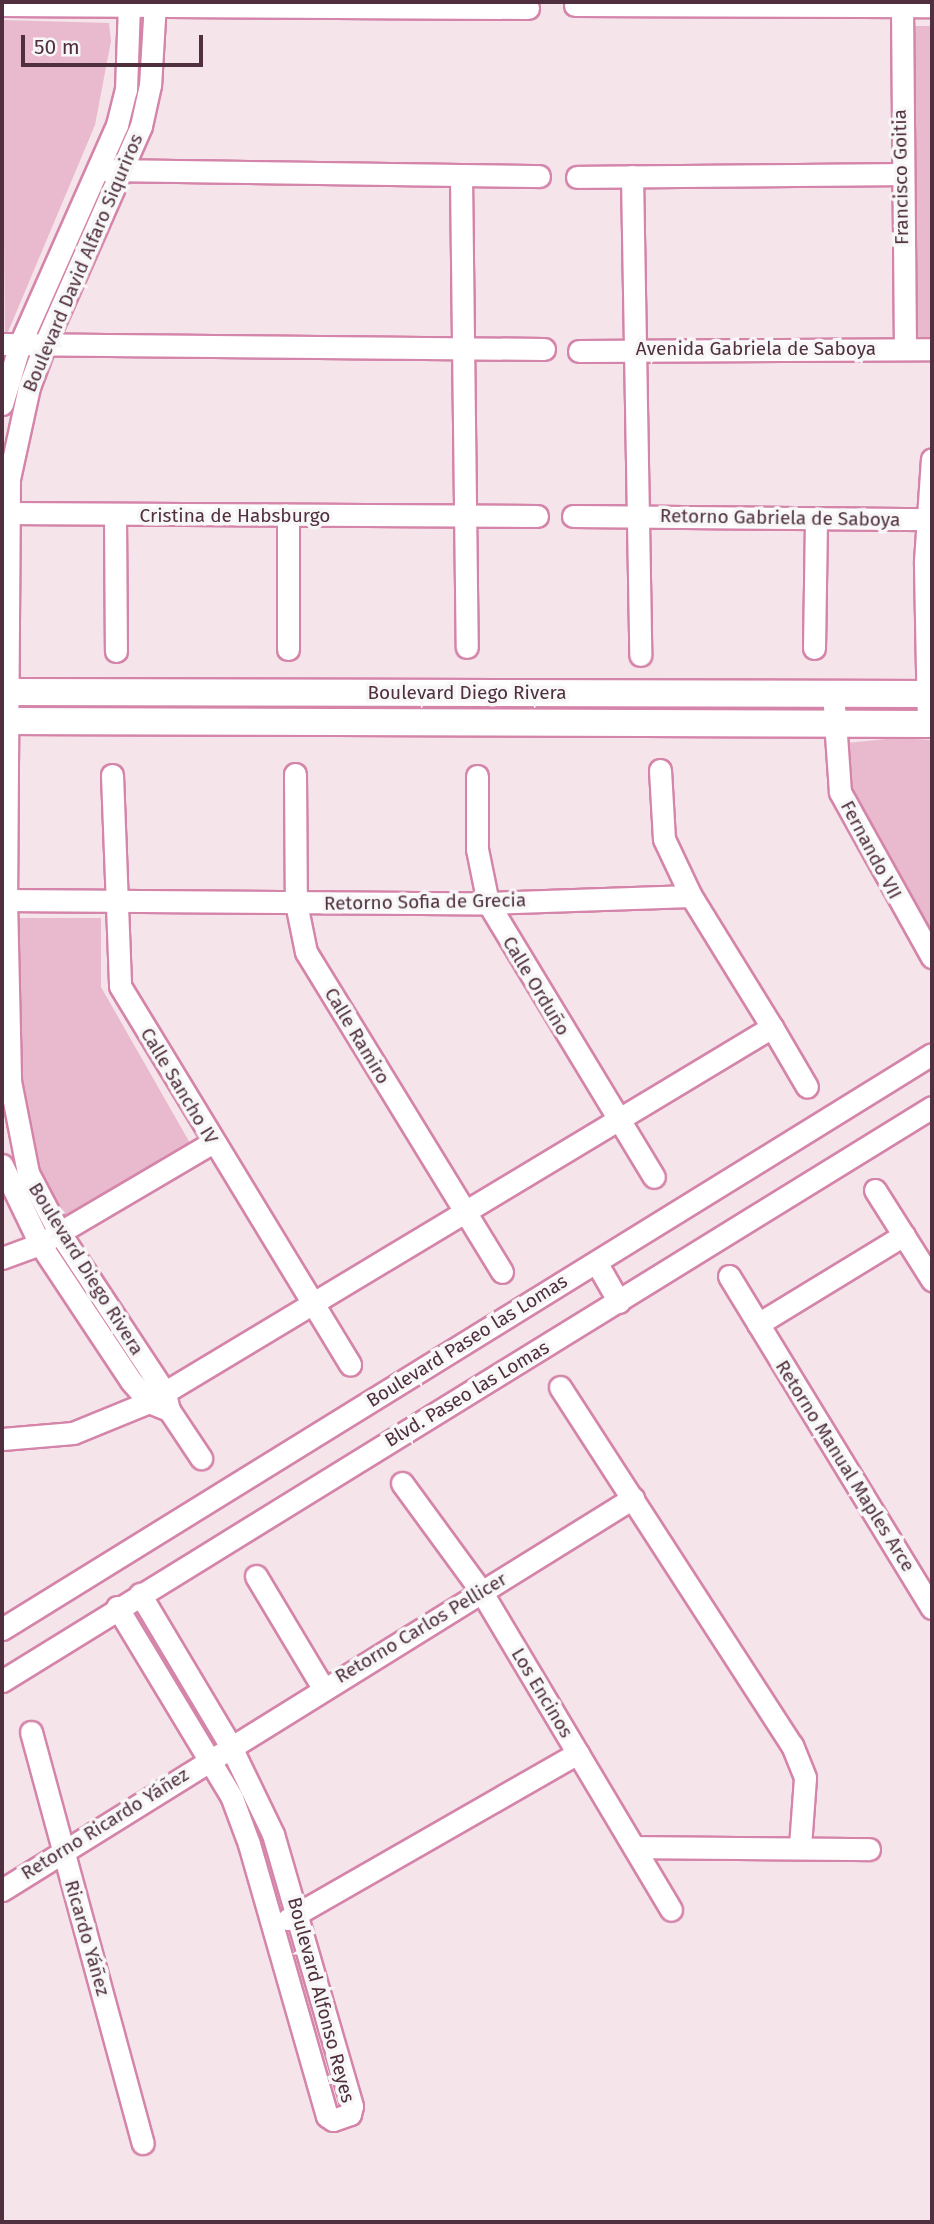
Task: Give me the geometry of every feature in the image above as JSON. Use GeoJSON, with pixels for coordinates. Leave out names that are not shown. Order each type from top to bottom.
{"type":"FeatureCollection","features":[{"type":"Feature","properties":{"kind":"street"},"geometry":{"type":"LineString","coordinates":[[575,5],[631,3],[932,6]]}},
{"type":"Feature","properties":{"kind":"street"},"geometry":{"type":"LineString","coordinates":[[2,5],[460,4],[528,8]]}},
{"type":"Feature","properties":{"kind":"street","name":"Boulevard David Alfaro Siquriros"},"geometry":{"type":"LineString","coordinates":[[2,404],[11,344],[100,170],[126,90],[129,5]]}},
{"type":"Feature","properties":{"kind":"street","name":"Boulevard David Alfaro Siquriros"},"geometry":{"type":"LineString","coordinates":[[5,721],[4,513],[18,431],[46,344],[123,173],[150,85],[155,5]]}},
{"type":"Feature","properties":{"kind":"street","name":"Francisco Goitia"},"geometry":{"type":"LineString","coordinates":[[902,6],[900,174],[905,348]]}},
{"type":"Feature","properties":{"kind":"street"},"geometry":{"type":"LineString","coordinates":[[100,170],[123,173],[539,176]]}},
{"type":"Feature","properties":{"kind":"street"},"geometry":{"type":"LineString","coordinates":[[577,177],[900,174]]}},
{"type":"Feature","properties":{"kind":"street","name":"Retorno Gabriela de Saboya"},"geometry":{"type":"LineString","coordinates":[[632,176],[639,655]]}},
{"type":"Feature","properties":{"kind":"street"},"geometry":{"type":"LineString","coordinates":[[461,177],[467,647]]}},
{"type":"Feature","properties":{"kind":"street"},"geometry":{"type":"LineString","coordinates":[[11,344],[544,349]]}},
{"type":"Feature","properties":{"kind":"street","name":"Avenida Gabriela de Saboya"},"geometry":{"type":"LineString","coordinates":[[579,351],[932,349]]}},
{"type":"Feature","properties":{"kind":"street"},"geometry":{"type":"LineString","coordinates":[[930,724],[929,519],[932,459]]}},
{"type":"Feature","properties":{"kind":"street","name":"Cristina de Habsburgo"},"geometry":{"type":"LineString","coordinates":[[4,513],[115,516],[537,516]]}},
{"type":"Feature","properties":{"kind":"street"},"geometry":{"type":"LineString","coordinates":[[115,516],[116,650]]}},
{"type":"Feature","properties":{"kind":"street"},"geometry":{"type":"LineString","coordinates":[[288,516],[288,649]]}},
{"type":"Feature","properties":{"kind":"street","name":"Retorno Gabriela de Saboya"},"geometry":{"type":"LineString","coordinates":[[573,516],[929,519]]}},
{"type":"Feature","properties":{"kind":"street"},"geometry":{"type":"LineString","coordinates":[[814,648],[816,519]]}},
{"type":"Feature","properties":{"kind":"street","name":"Boulevard Diego Rivera"},"geometry":{"type":"LineString","coordinates":[[5,692],[930,694]]}},
{"type":"Feature","properties":{"kind":"street"},"geometry":{"type":"LineString","coordinates":[[440,692],[440,723]]}},
{"type":"Feature","properties":{"kind":"street","name":"Fernando VII"},"geometry":{"type":"LineString","coordinates":[[832,692],[835,765],[848,813],[932,957]]}},
{"type":"Feature","properties":{"kind":"street","name":"Boulevard Diego Rivera"},"geometry":{"type":"LineString","coordinates":[[201,1458],[161,1402],[59,1232],[28,1173],[6,1081],[5,721],[832,721],[930,724]]}},
{"type":"Feature","properties":{"kind":"street"},"geometry":{"type":"LineString","coordinates":[[660,770],[664,839],[691,896],[807,1087]]}},
{"type":"Feature","properties":{"kind":"street","name":"Calle Ramiro"},"geometry":{"type":"LineString","coordinates":[[295,774],[296,903],[306,952],[502,1272]]}},
{"type":"Feature","properties":{"kind":"street","name":"Calle Sancho IV"},"geometry":{"type":"LineString","coordinates":[[112,775],[114,900],[120,986],[349,1365]]}},
{"type":"Feature","properties":{"kind":"street","name":"Calle Orduño"},"geometry":{"type":"LineString","coordinates":[[477,776],[477,849],[488,903],[654,1177]]}},
{"type":"Feature","properties":{"kind":"street","name":"Retorno Sofia de Grecia"},"geometry":{"type":"LineString","coordinates":[[4,900],[488,903],[691,896]]}},
{"type":"Feature","properties":{"kind":"street"},"geometry":{"type":"LineString","coordinates":[[2,1439],[72,1433],[110,1422],[161,1402],[466,1211],[772,1027]]}},
{"type":"Feature","properties":{"kind":"street","name":"Boulevard Paseo las Lomas"},"geometry":{"type":"LineString","coordinates":[[2,1629],[932,1054]]}},
{"type":"Feature","properties":{"kind":"street","name":"Blvd. Paseo las Lomas"},"geometry":{"type":"LineString","coordinates":[[3,1677],[619,1302],[932,1107]]}},
{"type":"Feature","properties":{"kind":"street"},"geometry":{"type":"LineString","coordinates":[[2,1258],[40,1244],[213,1142]]}},
{"type":"Feature","properties":{"kind":"street"},"geometry":{"type":"LineString","coordinates":[[2,1165],[40,1244],[161,1402]]}},
{"type":"Feature","properties":{"kind":"street"},"geometry":{"type":"LineString","coordinates":[[875,1190],[932,1280]]}},
{"type":"Feature","properties":{"kind":"street"},"geometry":{"type":"LineString","coordinates":[[758,1324],[904,1235]]}},
{"type":"Feature","properties":{"kind":"street"},"geometry":{"type":"LineString","coordinates":[[596,1262],[619,1302]]}},
{"type":"Feature","properties":{"kind":"street","name":"Retorno Manual Maples Arce"},"geometry":{"type":"LineString","coordinates":[[729,1276],[932,1608]]}},
{"type":"Feature","properties":{"kind":"street"},"geometry":{"type":"LineString","coordinates":[[560,1387],[723,1633],[800,1761],[804,1778],[800,1846]]}},
{"type":"Feature","properties":{"kind":"street","name":"Los Encinos"},"geometry":{"type":"LineString","coordinates":[[402,1483],[481,1591],[671,1910]]}},
{"type":"Feature","properties":{"kind":"street","name":"Retorno Carlos Pellicer"},"geometry":{"type":"LineString","coordinates":[[209,1758],[633,1498]]}},
{"type":"Feature","properties":{"kind":"street"},"geometry":{"type":"LineString","coordinates":[[256,1576],[323,1688]]}},
{"type":"Feature","properties":{"kind":"street","name":"Boulevard Alfonso Reyes"},"geometry":{"type":"LineString","coordinates":[[117,1607],[232,1798],[250,1844],[327,2116],[333,2120],[350,2114],[352,2106],[298,1914],[272,1834],[230,1745],[140,1594]]}},
{"type":"Feature","properties":{"kind":"street"},"geometry":{"type":"LineString","coordinates":[[152,1663],[172,1650]]}},
{"type":"Feature","properties":{"kind":"street"},"geometry":{"type":"LineString","coordinates":[[184,1717],[204,1704]]}},
{"type":"Feature","properties":{"kind":"street","name":"Ricardo Yáñez"},"geometry":{"type":"LineString","coordinates":[[31,1732],[143,2143]]}},
{"type":"Feature","properties":{"kind":"street"},"geometry":{"type":"LineString","coordinates":[[273,1926],[578,1753]]}},
{"type":"Feature","properties":{"kind":"street","name":"Retorno Ricardo Yáñez"},"geometry":{"type":"LineString","coordinates":[[2,1890],[209,1758]]}},
{"type":"Feature","properties":{"kind":"street"},"geometry":{"type":"LineString","coordinates":[[634,1847],[800,1846],[869,1849]]}},
{"type":"Feature","properties":{"kind":"shaded area"},"geometry":{"type":"Polygon","coordinates":[[[2,20],[109,23],[111,41],[95,125],[5,339],[2,20]]]}},
{"type":"Feature","properties":{"kind":"shaded area"},"geometry":{"type":"Polygon","coordinates":[[[907,26],[932,26],[932,343],[914,343],[907,26]]]}},
{"type":"Feature","properties":{"kind":"shaded area"},"geometry":{"type":"Polygon","coordinates":[[[896,738],[932,740],[932,951],[848,798],[847,743],[896,738]]]}},
{"type":"Feature","properties":{"kind":"shaded area"},"geometry":{"type":"Polygon","coordinates":[[[15,918],[101,918],[101,987],[190,1143],[57,1223],[30,1175],[16,1059],[15,918]]]}}]}
